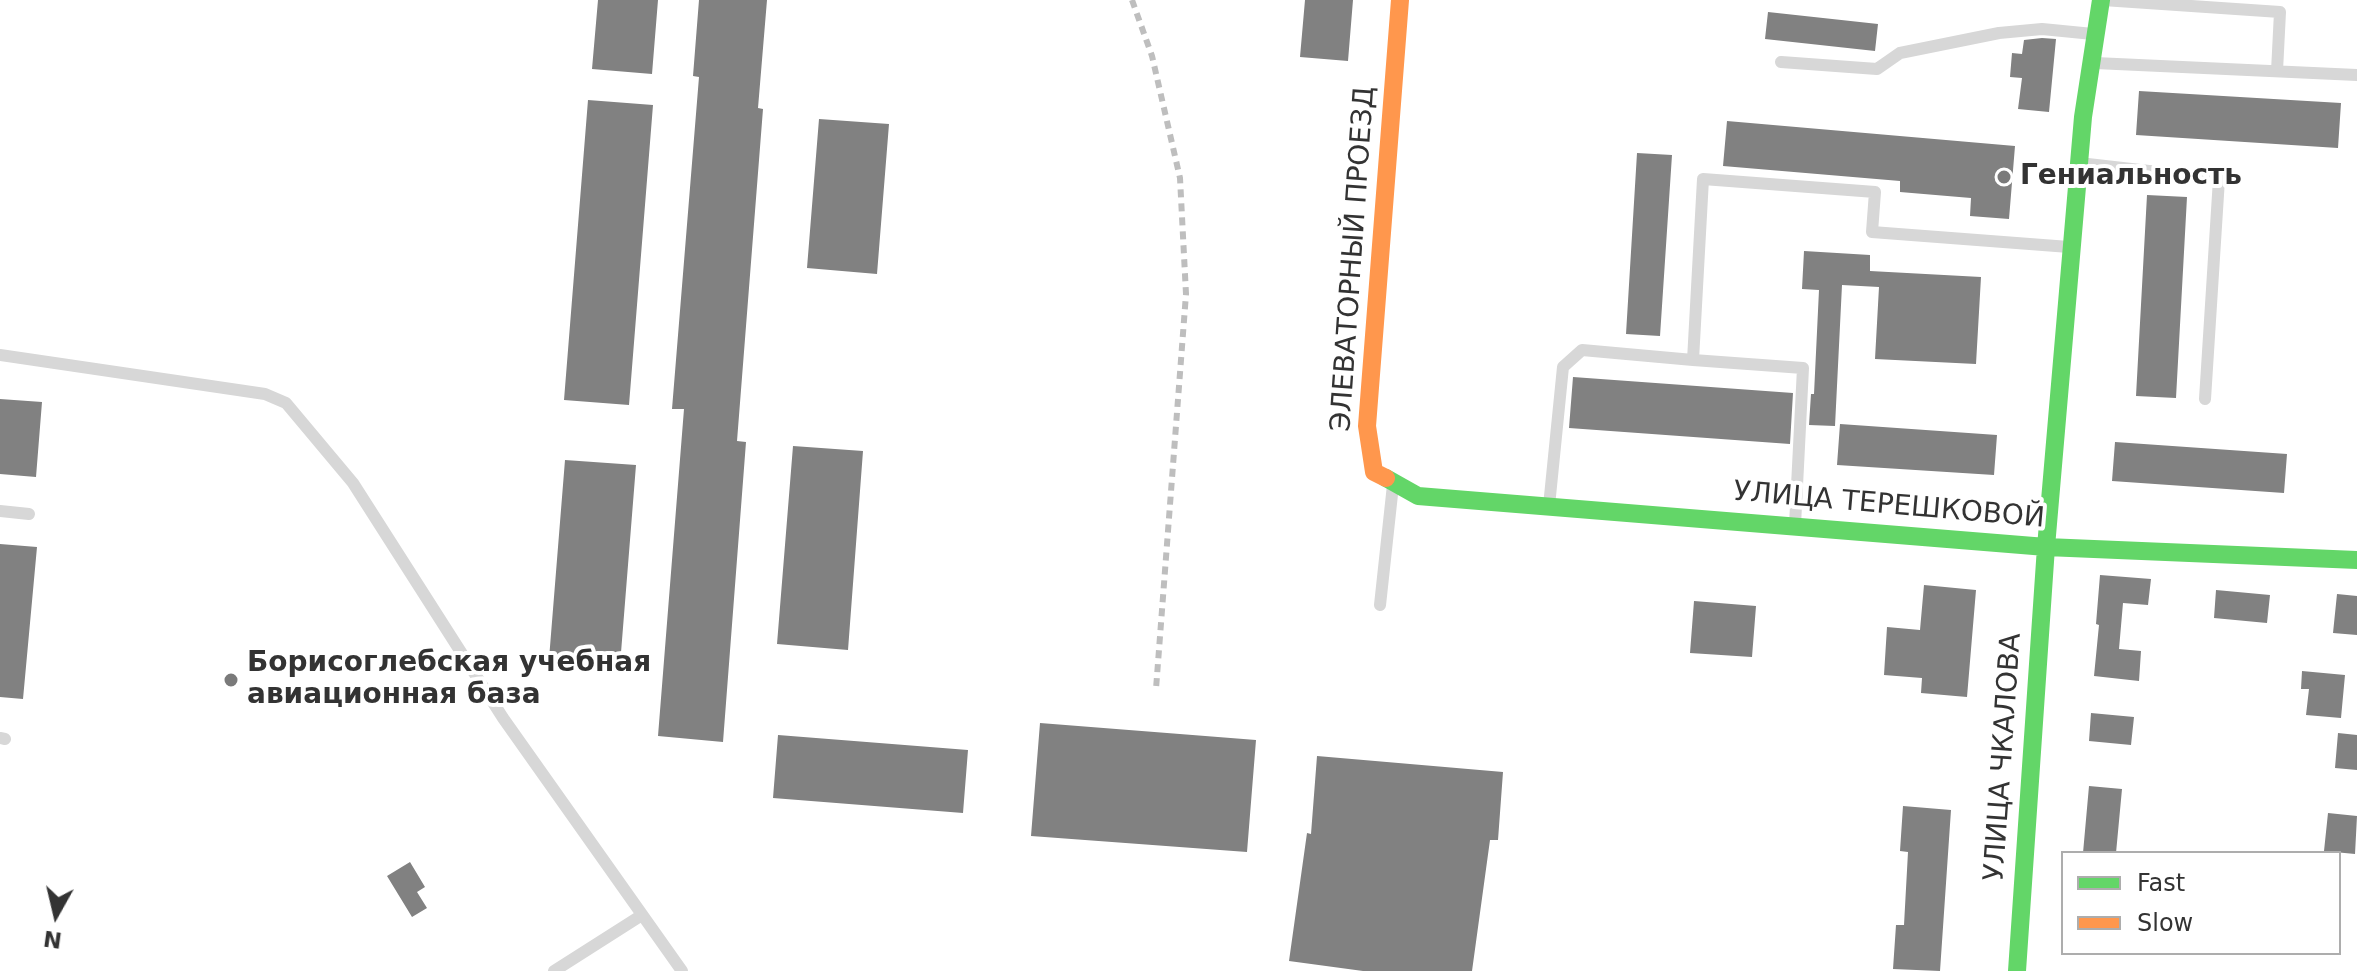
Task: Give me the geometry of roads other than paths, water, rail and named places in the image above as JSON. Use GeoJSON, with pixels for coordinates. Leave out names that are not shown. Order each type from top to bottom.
{"type":"FeatureCollection","features":[{"type":"Feature","properties":{"kind":"street","name":"ЭЛЕВАТОРНЫЙ ПРОЕЗД"},"geometry":{"type":"LineString","coordinates":[[1400,0],[1367,426],[1374,472],[1418,496]]}},
{"type":"Feature","properties":{"kind":"street","name":"УЛИЦА ЧКАЛОВА"},"geometry":{"type":"LineString","coordinates":[[2017,971],[2046,547],[2079,163],[2101,0]]}},
{"type":"Feature","properties":{"kind":"street","name":"УЛИЦА ТЕРЕШКОВОЙ"},"geometry":{"type":"LineString","coordinates":[[1418,496],[2046,547],[2357,560]]}},
{"type":"Feature","properties":{"kind":"lane"},"geometry":{"type":"LineString","coordinates":[[2101,0],[2280,12],[2277,71]]}},
{"type":"Feature","properties":{"kind":"lane"},"geometry":{"type":"LineString","coordinates":[[1781,62],[1877,69],[1900,53],[1999,33],[2042,29],[2096,35]]}},
{"type":"Feature","properties":{"kind":"lane"},"geometry":{"type":"LineString","coordinates":[[2092,63],[2357,75]]}},
{"type":"Feature","properties":{"kind":"lane"},"geometry":{"type":"LineString","coordinates":[[2079,163],[2219,179],[2205,399]]}},
{"type":"Feature","properties":{"kind":"lane"},"geometry":{"type":"LineString","coordinates":[[1693,360],[1703,179],[1875,192],[1872,232],[2072,248]]}},
{"type":"Feature","properties":{"kind":"lane"},"geometry":{"type":"LineString","coordinates":[[1549,507],[1563,367],[1582,350],[1803,368],[1795,527]]}},
{"type":"Feature","properties":{"kind":"lane"},"geometry":{"type":"LineString","coordinates":[[0,355],[265,394],[286,403],[353,483],[503,718],[682,971]]}},
{"type":"Feature","properties":{"kind":"lane"},"geometry":{"type":"LineString","coordinates":[[1380,605],[1393,483]]}},
{"type":"Feature","properties":{"kind":"lane"},"geometry":{"type":"LineString","coordinates":[[0,511],[29,514]]}},
{"type":"Feature","properties":{"kind":"lane"},"geometry":{"type":"LineString","coordinates":[[554,971],[642,915]]}},
{"type":"Feature","properties":{"kind":"railway"},"geometry":{"type":"LineString","coordinates":[[1132,0],[1152,56],[1180,178],[1186,294],[1156,689]]}},
{"type":"Feature","properties":{"kind":"place","name":"Гениальность"},"geometry":{"type":"Point","coordinates":[2004,177]}},
{"type":"Feature","properties":{"kind":"place","name":"Борисоглебская учебная авиационная база"},"geometry":{"type":"Point","coordinates":[231,680]}}]}
